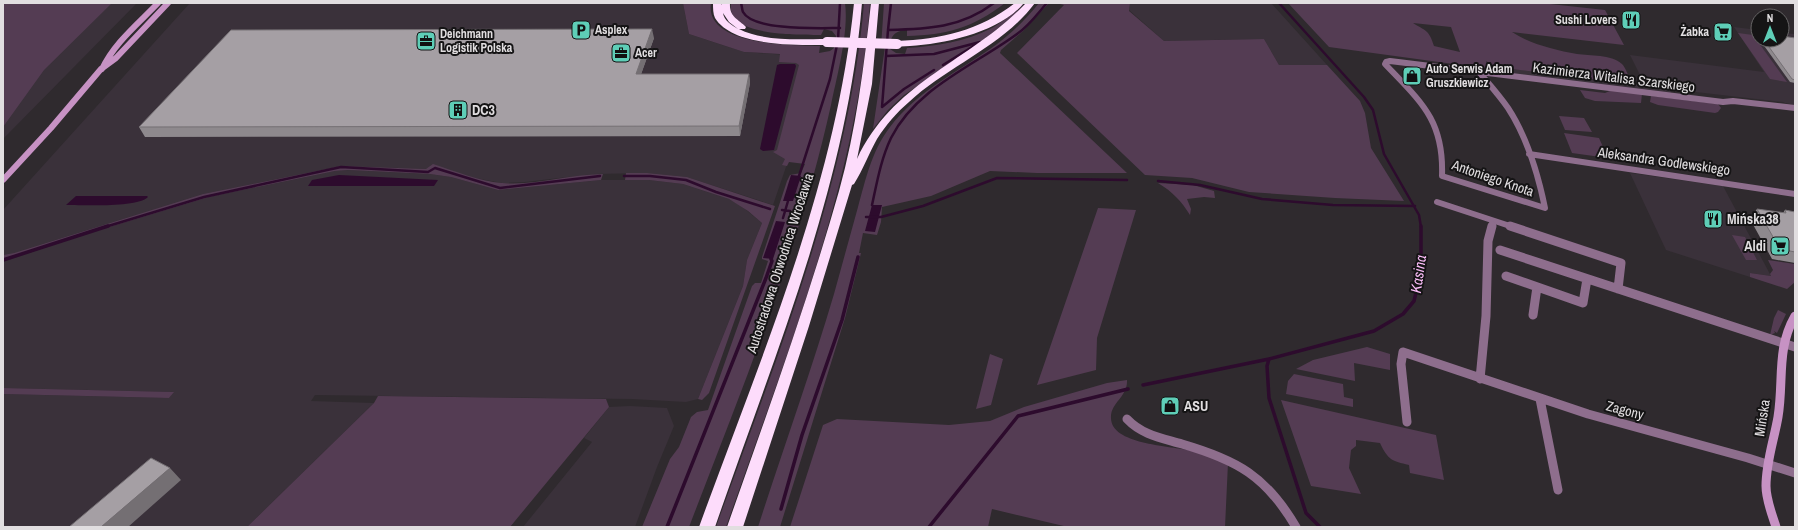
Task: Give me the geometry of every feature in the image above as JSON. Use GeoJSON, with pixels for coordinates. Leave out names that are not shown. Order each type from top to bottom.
{"type":"FeatureCollection","features":[{"type":"Feature","properties":{"kind":"highway"},"geometry":{"type":"LineString","coordinates":[[717,3],[717,13],[721,21],[740,33],[768,40],[898,42],[934,42],[967,35],[993,23],[1020,3]]}},
{"type":"Feature","properties":{"kind":"highway"},"geometry":{"type":"LineString","coordinates":[[726,3],[726,10],[730,19],[748,30],[776,36],[827,40]]}},
{"type":"Feature","properties":{"kind":"highway"},"geometry":{"type":"LineString","coordinates":[[850,3],[856,26]]}},
{"type":"Feature","properties":{"kind":"highway","name":"Autostradowa Obwodnica Wrocławia"},"geometry":{"type":"LineString","coordinates":[[707,527],[767,360],[814,217],[839,124],[856,26],[858,3]]}},
{"type":"Feature","properties":{"kind":"highway"},"geometry":{"type":"LineString","coordinates":[[735,527],[803,326],[845,190],[867,84],[875,3]]}},
{"type":"Feature","properties":{"kind":"highway"},"geometry":{"type":"LineString","coordinates":[[898,42],[932,38],[962,31],[987,20],[1010,3]]}},
{"type":"Feature","properties":{"kind":"highway"},"geometry":{"type":"LineString","coordinates":[[845,190],[858,170],[872,140],[897,107],[916,91],[1002,33],[1031,3]]}},
{"type":"Feature","properties":{"kind":"street"},"geometry":{"type":"LineString","coordinates":[[101,69],[117,45],[158,3]]}},
{"type":"Feature","properties":{"kind":"street"},"geometry":{"type":"LineString","coordinates":[[3,180],[51,128],[101,69],[116,58],[168,3]]}},
{"type":"Feature","properties":{"kind":"street","name":"Kazimierza Witalisa Szarskiego"},"geometry":{"type":"LineString","coordinates":[[1385,64],[1386,62],[1390,61],[1723,102],[1733,101],[1795,108]]}},
{"type":"Feature","properties":{"kind":"street","name":"Antoniego Knota"},"geometry":{"type":"LineString","coordinates":[[1385,64],[1414,94],[1429,114],[1442,146],[1444,165],[1442,176],[1527,204],[1545,208],[1529,154]]}},
{"type":"Feature","properties":{"kind":"street"},"geometry":{"type":"LineString","coordinates":[[1479,72],[1512,116],[1529,154]]}},
{"type":"Feature","properties":{"kind":"street","name":"Aleksandra Godlewskiego"},"geometry":{"type":"LineString","coordinates":[[1529,154],[1795,194]]}},
{"type":"Feature","properties":{"kind":"street"},"geometry":{"type":"LineString","coordinates":[[1438,202],[1621,263],[1618,287]]}},
{"type":"Feature","properties":{"kind":"street"},"geometry":{"type":"LineString","coordinates":[[1480,378],[1486,316],[1488,241],[1493,221]]}},
{"type":"Feature","properties":{"kind":"street"},"geometry":{"type":"LineString","coordinates":[[1500,250],[1587,279],[1618,287],[1795,347]]}},
{"type":"Feature","properties":{"kind":"street"},"geometry":{"type":"LineString","coordinates":[[1506,276],[1583,303],[1587,279]]}},
{"type":"Feature","properties":{"kind":"street"},"geometry":{"type":"LineString","coordinates":[[1533,315],[1537,287]]}},
{"type":"Feature","properties":{"kind":"street","name":"Mińska"},"geometry":{"type":"LineString","coordinates":[[1776,527],[1767,492],[1768,464],[1779,407],[1783,343],[1787,328],[1795,316]]}},
{"type":"Feature","properties":{"kind":"street","name":"Zagony"},"geometry":{"type":"LineString","coordinates":[[1407,422],[1402,364],[1403,352],[1588,414],[1768,464],[1795,473]]}},
{"type":"Feature","properties":{"kind":"street"},"geometry":{"type":"LineString","coordinates":[[1540,399],[1558,490]]}},
{"type":"Feature","properties":{"kind":"street"},"geometry":{"type":"LineString","coordinates":[[1127,419],[1134,427],[1146,434],[1201,448],[1235,461],[1272,490],[1282,502],[1296,527]]}},
{"type":"Feature","properties":{"kind":"shaded area"},"geometry":{"type":"Polygon","coordinates":[[[3,3],[137,3],[3,139],[3,3]]]}},
{"type":"Feature","properties":{"kind":"shaded area"},"geometry":{"type":"Polygon","coordinates":[[[3,3],[112,3],[44,70],[3,127],[3,3]]]}},
{"type":"Feature","properties":{"kind":"shaded area"},"geometry":{"type":"Polygon","coordinates":[[[190,3],[683,3],[689,34],[744,52],[816,57],[787,164],[773,205],[687,177],[647,173],[594,174],[525,182],[502,183],[426,169],[341,166],[203,194],[14,253],[3,255],[3,210],[190,3]]]}},
{"type":"Feature","properties":{"kind":"shaded area"},"geometry":{"type":"Polygon","coordinates":[[[683,3],[711,3],[713,17],[721,28],[735,35],[772,43],[820,46],[819,53],[830,51],[834,48],[836,36],[832,31],[824,29],[821,35],[783,34],[752,28],[740,23],[732,14],[731,3],[845,3],[846,15],[842,54],[831,105],[803,213],[768,319],[689,527],[642,527],[670,459],[679,447],[691,417],[697,412],[708,410],[752,286],[755,283],[761,283],[768,261],[762,259],[762,257],[787,181],[790,175],[801,173],[805,164],[789,162],[787,166],[782,165],[785,159],[773,152],[777,150],[799,65],[796,63],[779,62],[780,54],[744,52],[689,34],[683,3]]]}},
{"type":"Feature","properties":{"kind":"shaded area"},"geometry":{"type":"Polygon","coordinates":[[[864,3],[870,3],[862,70],[850,137],[834,203],[794,334],[726,527],[716,527],[785,334],[807,269],[826,203],[843,136],[856,70],[864,3]]]}},
{"type":"Feature","properties":{"kind":"shaded area"},"geometry":{"type":"Polygon","coordinates":[[[884,3],[1005,3],[982,19],[947,32],[907,36],[907,30],[896,33],[892,38],[890,49],[896,53],[905,54],[907,48],[929,46],[961,40],[982,33],[996,26],[1023,8],[970,51],[904,95],[888,110],[873,129],[885,47],[881,47],[884,3]]]}},
{"type":"Feature","properties":{"kind":"shaded area"},"geometry":{"type":"Polygon","coordinates":[[[1039,3],[1049,3],[1023,31],[1001,50],[1000,53],[1127,173],[1037,173],[990,171],[931,196],[882,207],[881,222],[877,235],[863,233],[859,253],[861,253],[845,318],[780,527],[758,527],[825,323],[867,176],[883,136],[913,102],[1003,39],[1020,25],[1039,3]]]}},
{"type":"Feature","properties":{"kind":"shaded area"},"geometry":{"type":"Polygon","coordinates":[[[1056,3],[1130,3],[1129,11],[1164,41],[1264,39],[1279,65],[1327,65],[1360,101],[1365,113],[1371,148],[1404,201],[1249,192],[1192,178],[1145,175],[1017,53],[1064,5],[1056,3]]]}},
{"type":"Feature","properties":{"kind":"shaded area"},"geometry":{"type":"Polygon","coordinates":[[[1130,3],[1271,3],[1327,65],[1279,65],[1264,39],[1164,41],[1129,10],[1130,3]]]}},
{"type":"Feature","properties":{"kind":"shaded area"},"geometry":{"type":"Polygon","coordinates":[[[1288,3],[1541,3],[1605,10],[1624,45],[1512,32],[1527,40],[1552,48],[1577,54],[1612,58],[1622,64],[1632,84],[1496,67],[1486,61],[1490,69],[1329,47],[1288,3]],[[1413,23],[1426,32],[1434,46],[1460,52],[1451,27],[1413,23]]]}},
{"type":"Feature","properties":{"kind":"shaded area"},"geometry":{"type":"Polygon","coordinates":[[[1734,27],[1750,29],[1750,48],[1790,48],[1790,34],[1795,34],[1795,105],[1783,102],[1670,89],[1671,94],[1499,72],[1496,67],[1645,85],[1630,55],[1764,72],[1734,27]]]}},
{"type":"Feature","properties":{"kind":"shaded area"},"geometry":{"type":"Polygon","coordinates":[[[1738,33],[1750,35],[1750,48],[1762,48],[1787,82],[1770,79],[1738,33]]]}},
{"type":"Feature","properties":{"kind":"shaded area"},"geometry":{"type":"Polygon","coordinates":[[[795,64],[796,66],[774,150],[763,151],[760,149],[777,65],[795,64]]]}},
{"type":"Feature","properties":{"kind":"shaded area"},"geometry":{"type":"Polygon","coordinates":[[[1580,90],[1605,93],[1612,90],[1642,94],[1641,103],[1595,101],[1585,98],[1580,90]]]}},
{"type":"Feature","properties":{"kind":"shaded area"},"geometry":{"type":"Polygon","coordinates":[[[1651,96],[1718,104],[1721,108],[1715,113],[1658,105],[1650,102],[1651,96]]]}},
{"type":"Feature","properties":{"kind":"shaded area"},"geometry":{"type":"Polygon","coordinates":[[[1559,116],[1584,118],[1592,132],[1565,130],[1559,116]]]}},
{"type":"Feature","properties":{"kind":"shaded area"},"geometry":{"type":"Polygon","coordinates":[[[1564,133],[1599,138],[1608,158],[1572,153],[1564,133]]]}},
{"type":"Feature","properties":{"kind":"shaded area"},"geometry":{"type":"Polygon","coordinates":[[[433,164],[476,178],[502,183],[527,183],[603,174],[601,180],[498,190],[451,177],[430,174],[348,170],[335,171],[209,197],[3,261],[3,255],[14,253],[203,194],[341,166],[426,169],[433,164]]]}},
{"type":"Feature","properties":{"kind":"shaded area"},"geometry":{"type":"Polygon","coordinates":[[[348,170],[430,174],[451,177],[498,190],[601,180],[649,180],[683,184],[729,199],[740,205],[762,223],[747,260],[743,286],[698,399],[686,402],[632,399],[315,395],[311,401],[374,403],[247,527],[3,527],[3,394],[169,398],[173,392],[3,388],[3,262],[70,239],[209,197],[335,171],[348,170]]]}},
{"type":"Feature","properties":{"kind":"shaded area"},"geometry":{"type":"Polygon","coordinates":[[[626,173],[647,173],[687,177],[775,206],[709,393],[702,400],[698,399],[743,286],[747,260],[762,223],[748,211],[729,199],[683,184],[649,180],[625,180],[626,173]]]}},
{"type":"Feature","properties":{"kind":"shaded area"},"geometry":{"type":"Polygon","coordinates":[[[1630,173],[1723,186],[1771,276],[1750,273],[1750,277],[1666,250],[1630,173]]]}},
{"type":"Feature","properties":{"kind":"shaded area"},"geometry":{"type":"Polygon","coordinates":[[[339,175],[438,180],[434,186],[308,186],[312,180],[339,175]]]}},
{"type":"Feature","properties":{"kind":"shaded area"},"geometry":{"type":"Polygon","coordinates":[[[791,175],[801,176],[793,201],[783,201],[791,175]]]}},
{"type":"Feature","properties":{"kind":"shaded area"},"geometry":{"type":"Polygon","coordinates":[[[1158,183],[1193,185],[1214,191],[1215,198],[1204,197],[1187,199],[1191,209],[1190,215],[1176,197],[1158,183]]]}},
{"type":"Feature","properties":{"kind":"shaded area"},"geometry":{"type":"Polygon","coordinates":[[[76,196],[148,197],[142,201],[133,203],[66,205],[76,196]]]}},
{"type":"Feature","properties":{"kind":"shaded area"},"geometry":{"type":"Polygon","coordinates":[[[872,205],[882,205],[875,232],[865,231],[872,205]]]}},
{"type":"Feature","properties":{"kind":"shaded area"},"geometry":{"type":"Polygon","coordinates":[[[1098,208],[1136,210],[1097,338],[1096,370],[1037,385],[1098,208]]]}},
{"type":"Feature","properties":{"kind":"shaded area"},"geometry":{"type":"Polygon","coordinates":[[[776,221],[785,222],[773,259],[763,258],[776,221]]]}},
{"type":"Feature","properties":{"kind":"shaded area"},"geometry":{"type":"Polygon","coordinates":[[[1732,235],[1745,237],[1757,260],[1746,260],[1732,235]]]}},
{"type":"Feature","properties":{"kind":"shaded area"},"geometry":{"type":"Polygon","coordinates":[[[1768,260],[1795,264],[1795,282],[1787,289],[1750,277],[1750,273],[1771,276],[1770,274],[1773,270],[1768,260]]]}},
{"type":"Feature","properties":{"kind":"shaded area"},"geometry":{"type":"Polygon","coordinates":[[[1778,310],[1786,314],[1777,333],[1774,331],[1775,333],[1770,335],[1774,318],[1778,310]]]}},
{"type":"Feature","properties":{"kind":"shaded area"},"geometry":{"type":"Polygon","coordinates":[[[1367,347],[1390,354],[1390,370],[1354,363],[1355,381],[1296,369],[1313,360],[1367,347]]]}},
{"type":"Feature","properties":{"kind":"shaded area"},"geometry":{"type":"Polygon","coordinates":[[[990,354],[1003,359],[991,405],[976,409],[990,354]]]}},
{"type":"Feature","properties":{"kind":"shaded area"},"geometry":{"type":"Polygon","coordinates":[[[1294,374],[1343,384],[1344,397],[1353,399],[1353,407],[1286,394],[1288,381],[1294,374]]]}},
{"type":"Feature","properties":{"kind":"shaded area"},"geometry":{"type":"Polygon","coordinates":[[[1127,380],[1125,391],[1111,413],[1114,427],[1120,433],[1142,442],[1188,450],[1228,463],[1225,527],[1068,527],[992,509],[988,527],[790,527],[823,425],[837,419],[949,425],[990,421],[1024,407],[1107,383],[1127,380]]]}},
{"type":"Feature","properties":{"kind":"shaded area"},"geometry":{"type":"Polygon","coordinates":[[[3,388],[174,392],[169,398],[3,394],[3,388]]]}},
{"type":"Feature","properties":{"kind":"shaded area"},"geometry":{"type":"Polygon","coordinates":[[[378,396],[606,399],[609,407],[510,527],[247,527],[374,403],[378,396]]]}},
{"type":"Feature","properties":{"kind":"shaded area"},"geometry":{"type":"Polygon","coordinates":[[[1281,400],[1436,435],[1444,480],[1410,473],[1409,465],[1391,459],[1380,443],[1356,440],[1356,446],[1351,450],[1349,468],[1361,494],[1311,486],[1281,400]]]}},
{"type":"Feature","properties":{"kind":"shaded area"},"geometry":{"type":"Polygon","coordinates":[[[630,406],[667,408],[674,426],[635,527],[523,527],[592,442],[584,438],[609,407],[630,406]]]}},
{"type":"Feature","properties":{"kind":"building","name":"DC3"},"geometry":{"type":"Polygon","coordinates":[[[652,29],[636,74],[749,74],[739,126],[139,127],[231,30],[652,29]]]}},
{"type":"Feature","properties":{"kind":"building"},"geometry":{"type":"Polygon","coordinates":[[[1790,37],[1795,38],[1795,80],[1792,79],[1770,48],[1790,48],[1790,37]]]}},
{"type":"Feature","properties":{"kind":"building"},"geometry":{"type":"Polygon","coordinates":[[[1757,209],[1786,213],[1785,210],[1795,212],[1795,252],[1780,249],[1757,209]]]}},
{"type":"Feature","properties":{"kind":"building"},"geometry":{"type":"Polygon","coordinates":[[[151,458],[170,468],[101,527],[69,527],[151,458]]]}},
{"type":"Feature","properties":{"kind":"waterway"},"geometry":{"type":"LineString","coordinates":[[741,3],[743,12],[749,18],[760,23],[788,27],[839,28]]}},
{"type":"Feature","properties":{"kind":"waterway"},"geometry":{"type":"LineString","coordinates":[[839,28],[840,3]]}},
{"type":"Feature","properties":{"kind":"waterway"},"geometry":{"type":"LineString","coordinates":[[888,30],[891,3]]}},
{"type":"Feature","properties":{"kind":"waterway"},"geometry":{"type":"LineString","coordinates":[[888,30],[944,26],[969,18],[994,3]]}},
{"type":"Feature","properties":{"kind":"waterway"},"geometry":{"type":"LineString","coordinates":[[872,205],[885,154],[891,138],[902,120],[915,105],[931,91],[1021,31],[1047,3]]}},
{"type":"Feature","properties":{"kind":"waterway","name":"Kasina"},"geometry":{"type":"LineString","coordinates":[[1279,3],[1364,97],[1373,110],[1384,154],[1414,206]]}},
{"type":"Feature","properties":{"kind":"waterway"},"geometry":{"type":"LineString","coordinates":[[799,176],[830,79],[838,40],[839,28]]}},
{"type":"Feature","properties":{"kind":"waterway"},"geometry":{"type":"LineString","coordinates":[[888,30],[882,107],[904,89],[934,70]]}},
{"type":"Feature","properties":{"kind":"waterway"},"geometry":{"type":"LineString","coordinates":[[886,56],[934,54],[980,42],[943,65]]}},
{"type":"Feature","properties":{"kind":"waterway"},"geometry":{"type":"LineString","coordinates":[[105,227],[204,197],[341,167],[428,172],[435,168],[500,188],[600,176]]}},
{"type":"Feature","properties":{"kind":"waterway"},"geometry":{"type":"LineString","coordinates":[[624,176],[650,176],[686,180],[716,192],[770,209]]}},
{"type":"Feature","properties":{"kind":"waterway"},"geometry":{"type":"LineString","coordinates":[[866,217],[881,217],[923,206],[997,178],[1127,180]]}},
{"type":"Feature","properties":{"kind":"waterway"},"geometry":{"type":"LineString","coordinates":[[1158,181],[1200,185],[1262,199],[1333,205],[1414,206]]}},
{"type":"Feature","properties":{"kind":"waterway"},"geometry":{"type":"LineString","coordinates":[[785,210],[788,201]]}},
{"type":"Feature","properties":{"kind":"waterway","name":"Kasina"},"geometry":{"type":"LineString","coordinates":[[1414,206],[1419,215],[1421,227]]}},
{"type":"Feature","properties":{"kind":"waterway"},"geometry":{"type":"LineString","coordinates":[[783,218],[785,210]]}},
{"type":"Feature","properties":{"kind":"waterway"},"geometry":{"type":"LineString","coordinates":[[785,210],[790,211]]}},
{"type":"Feature","properties":{"kind":"waterway"},"geometry":{"type":"LineString","coordinates":[[3,260],[108,226]]}},
{"type":"Feature","properties":{"kind":"waterway","name":"Kasina"},"geometry":{"type":"LineString","coordinates":[[1269,359],[1374,331],[1403,314],[1414,301],[1421,272],[1421,227]]}},
{"type":"Feature","properties":{"kind":"waterway"},"geometry":{"type":"LineString","coordinates":[[781,509],[802,435],[842,320],[858,257]]}},
{"type":"Feature","properties":{"kind":"waterway"},"geometry":{"type":"LineString","coordinates":[[667,527],[766,278],[772,261],[771,259]]}},
{"type":"Feature","properties":{"kind":"waterway"},"geometry":{"type":"LineString","coordinates":[[1143,385],[1269,359]]}},
{"type":"Feature","properties":{"kind":"waterway","name":"Kasina"},"geometry":{"type":"LineString","coordinates":[[1269,359],[1267,366],[1269,398],[1306,513],[1320,527]]}},
{"type":"Feature","properties":{"kind":"waterway"},"geometry":{"type":"LineString","coordinates":[[929,527],[1018,416],[1128,389]]}},
{"type":"Feature","properties":{"kind":"place","name":"Sushi Lovers"},"geometry":{"type":"Point","coordinates":[1631,20]}},
{"type":"Feature","properties":{"kind":"place","name":"Asplex"},"geometry":{"type":"Point","coordinates":[581,30]}},
{"type":"Feature","properties":{"kind":"place","name":"Żabka"},"geometry":{"type":"Point","coordinates":[1723,32]}},
{"type":"Feature","properties":{"kind":"place","name":"Deichmann Logistik Polska"},"geometry":{"type":"Point","coordinates":[426,41]}},
{"type":"Feature","properties":{"kind":"place","name":"Acer"},"geometry":{"type":"Point","coordinates":[621,53]}},
{"type":"Feature","properties":{"kind":"place","name":"Auto Serwis Adam Gruszkiewicz"},"geometry":{"type":"Point","coordinates":[1412,76]}},
{"type":"Feature","properties":{"kind":"place","name":"DC3"},"geometry":{"type":"Point","coordinates":[458,110]}},
{"type":"Feature","properties":{"kind":"place","name":"Mińska38"},"geometry":{"type":"Point","coordinates":[1713,219]}},
{"type":"Feature","properties":{"kind":"place","name":"Aldi"},"geometry":{"type":"Point","coordinates":[1780,246]}},
{"type":"Feature","properties":{"kind":"place","name":"ASU"},"geometry":{"type":"Point","coordinates":[1170,406]}}]}
